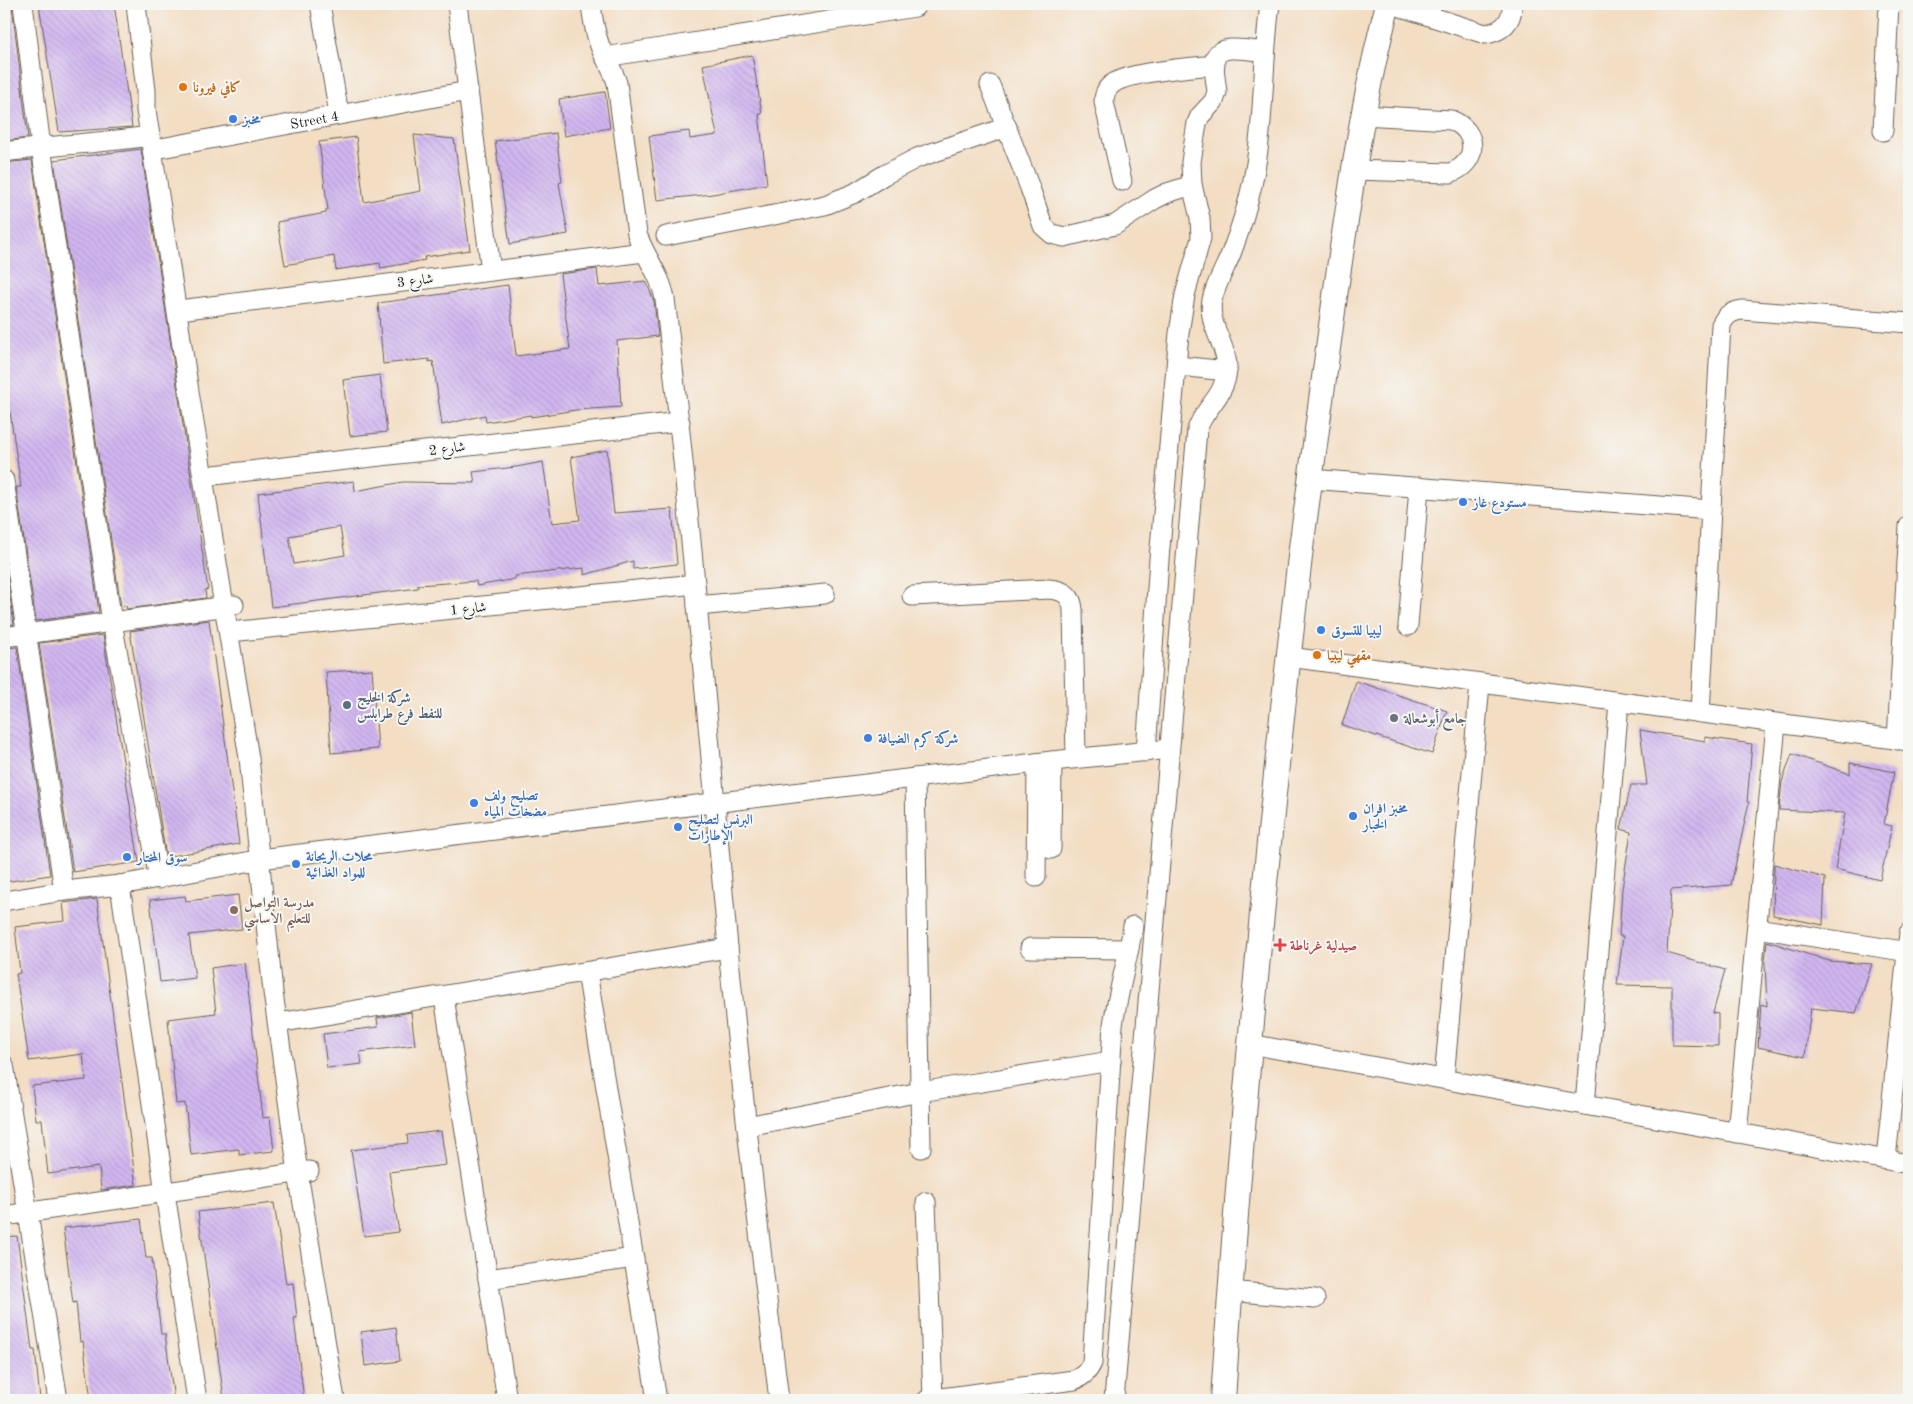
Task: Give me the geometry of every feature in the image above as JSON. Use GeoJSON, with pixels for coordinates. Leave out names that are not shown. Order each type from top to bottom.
{"type":"FeatureCollection","features":[{"type":"Feature","properties":{"kind":"main road"},"geometry":{"type":"LineString","coordinates":[[1223,1400],[1250,1044],[1289,657],[1310,479],[1362,115],[1390,4]]}},
{"type":"Feature","properties":{"kind":"street"},"geometry":{"type":"LineString","coordinates":[[23,4],[41,147],[112,622],[159,879]]}},
{"type":"Feature","properties":{"kind":"street"},"geometry":{"type":"LineString","coordinates":[[136,4],[146,90],[146,110],[155,142],[187,309],[214,475],[229,606],[264,859],[282,1023],[335,1400]]}},
{"type":"Feature","properties":{"kind":"street"},"geometry":{"type":"LineString","coordinates":[[320,4],[339,114]]}},
{"type":"Feature","properties":{"kind":"street"},"geometry":{"type":"LineString","coordinates":[[458,4],[491,271]]}},
{"type":"Feature","properties":{"kind":"street"},"geometry":{"type":"LineString","coordinates":[[591,4],[596,34],[605,58],[614,72],[617,83],[635,225],[644,252],[656,271],[664,290],[680,422],[728,948],[779,1400]]}},
{"type":"Feature","properties":{"kind":"street"},"geometry":{"type":"LineString","coordinates":[[1114,1400],[1197,430],[1205,413],[1222,390],[1227,371],[1224,350],[1211,317],[1212,300],[1232,252],[1252,185],[1261,129],[1265,52],[1270,4]]}},
{"type":"Feature","properties":{"kind":"street"},"geometry":{"type":"LineString","coordinates":[[1390,4],[1485,34],[1492,33],[1505,25],[1512,12],[1512,4]]}},
{"type":"Feature","properties":{"kind":"street"},"geometry":{"type":"LineString","coordinates":[[1883,131],[1889,4]]}},
{"type":"Feature","properties":{"kind":"street"},"geometry":{"type":"LineString","coordinates":[[605,58],[914,7]]}},
{"type":"Feature","properties":{"kind":"street"},"geometry":{"type":"LineString","coordinates":[[1146,752],[1159,559],[1182,314],[1201,238],[1200,218],[1192,185],[1191,162],[1195,131],[1200,116],[1216,97],[1216,56],[1226,49],[1265,52]]}},
{"type":"Feature","properties":{"kind":"street"},"geometry":{"type":"LineString","coordinates":[[1122,181],[1104,102],[1108,87],[1116,81],[1142,74],[1215,65]]}},
{"type":"Feature","properties":{"kind":"street"},"geometry":{"type":"LineString","coordinates":[[990,85],[1043,226],[1052,234],[1070,236],[1115,225],[1161,196],[1192,185]]}},
{"type":"Feature","properties":{"kind":"street","name":"Street 4"},"geometry":{"type":"LineString","coordinates":[[4,152],[123,140],[155,142],[339,114],[468,91]]}},
{"type":"Feature","properties":{"kind":"street"},"geometry":{"type":"LineString","coordinates":[[1353,170],[1450,173],[1464,165],[1469,159],[1471,151],[1472,143],[1469,135],[1458,123],[1451,120],[1362,115]]}},
{"type":"Feature","properties":{"kind":"street"},"geometry":{"type":"LineString","coordinates":[[666,236],[825,205],[855,193],[884,174],[917,158],[1007,127]]}},
{"type":"Feature","properties":{"kind":"street"},"geometry":{"type":"LineString","coordinates":[[155,142],[229,606],[240,631],[257,741],[264,859]]}},
{"type":"Feature","properties":{"kind":"street","name":"شارع 3"},"geometry":{"type":"LineString","coordinates":[[187,309],[644,252]]}},
{"type":"Feature","properties":{"kind":"street"},"geometry":{"type":"LineString","coordinates":[[1700,713],[1721,325],[1725,317],[1732,311],[1742,310],[1909,323]]}},
{"type":"Feature","properties":{"kind":"street"},"geometry":{"type":"LineString","coordinates":[[1178,366],[1227,371]]}},
{"type":"Feature","properties":{"kind":"street","name":"شارع 2"},"geometry":{"type":"LineString","coordinates":[[214,475],[680,422]]}},
{"type":"Feature","properties":{"kind":"street"},"geometry":{"type":"LineString","coordinates":[[1310,479],[1711,510]]}},
{"type":"Feature","properties":{"kind":"street"},"geometry":{"type":"LineString","coordinates":[[4,480],[64,891]]}},
{"type":"Feature","properties":{"kind":"street"},"geometry":{"type":"LineString","coordinates":[[1408,626],[1419,487]]}},
{"type":"Feature","properties":{"kind":"street"},"geometry":{"type":"LineString","coordinates":[[1289,657],[1903,741],[1909,526]]}},
{"type":"Feature","properties":{"kind":"street","name":"شارع 1"},"geometry":{"type":"LineString","coordinates":[[240,631],[695,584]]}},
{"type":"Feature","properties":{"kind":"street"},"geometry":{"type":"LineString","coordinates":[[912,596],[1049,590],[1061,591],[1066,594],[1073,604],[1076,758]]}},
{"type":"Feature","properties":{"kind":"street"},"geometry":{"type":"LineString","coordinates":[[697,606],[824,594]]}},
{"type":"Feature","properties":{"kind":"street"},"geometry":{"type":"LineString","coordinates":[[4,637],[229,606]]}},
{"type":"Feature","properties":{"kind":"street"},"geometry":{"type":"LineString","coordinates":[[1444,1079],[1480,684]]}},
{"type":"Feature","properties":{"kind":"street"},"geometry":{"type":"LineString","coordinates":[[1585,1105],[1619,702]]}},
{"type":"Feature","properties":{"kind":"street"},"geometry":{"type":"LineString","coordinates":[[1737,1133],[1776,724]]}},
{"type":"Feature","properties":{"kind":"street"},"geometry":{"type":"LineString","coordinates":[[4,901],[159,879],[264,859],[1076,758],[1169,749]]}},
{"type":"Feature","properties":{"kind":"street"},"geometry":{"type":"LineString","coordinates":[[1045,762],[1051,849]]}},
{"type":"Feature","properties":{"kind":"street"},"geometry":{"type":"LineString","coordinates":[[1036,877],[1045,762]]}},
{"type":"Feature","properties":{"kind":"street"},"geometry":{"type":"LineString","coordinates":[[915,778],[921,1148]]}},
{"type":"Feature","properties":{"kind":"street"},"geometry":{"type":"LineString","coordinates":[[120,885],[164,1193],[197,1400]]}},
{"type":"Feature","properties":{"kind":"street"},"geometry":{"type":"LineString","coordinates":[[926,1202],[930,1400],[1080,1378],[1092,1363],[1113,1025],[1133,926]]}},
{"type":"Feature","properties":{"kind":"street"},"geometry":{"type":"LineString","coordinates":[[1757,928],[1909,945],[1886,1159]]}},
{"type":"Feature","properties":{"kind":"street"},"geometry":{"type":"LineString","coordinates":[[282,1023],[728,948]]}},
{"type":"Feature","properties":{"kind":"street"},"geometry":{"type":"LineString","coordinates":[[1030,948],[1129,949]]}},
{"type":"Feature","properties":{"kind":"street"},"geometry":{"type":"LineString","coordinates":[[587,972],[657,1400]]}},
{"type":"Feature","properties":{"kind":"street"},"geometry":{"type":"LineString","coordinates":[[444,997],[507,1400]]}},
{"type":"Feature","properties":{"kind":"street"},"geometry":{"type":"LineString","coordinates":[[1116,1006],[1147,1007]]}},
{"type":"Feature","properties":{"kind":"street"},"geometry":{"type":"LineString","coordinates":[[1250,1044],[1909,1164]]}},
{"type":"Feature","properties":{"kind":"street"},"geometry":{"type":"LineString","coordinates":[[747,1126],[920,1092],[1111,1061]]}},
{"type":"Feature","properties":{"kind":"street"},"geometry":{"type":"LineString","coordinates":[[4,1065],[58,1400]]}},
{"type":"Feature","properties":{"kind":"street"},"geometry":{"type":"LineString","coordinates":[[4,1216],[304,1172]]}},
{"type":"Feature","properties":{"kind":"street"},"geometry":{"type":"LineString","coordinates":[[304,1172],[344,1400]]}},
{"type":"Feature","properties":{"kind":"street"},"geometry":{"type":"LineString","coordinates":[[488,1279],[634,1258]]}},
{"type":"Feature","properties":{"kind":"street"},"geometry":{"type":"LineString","coordinates":[[1230,1291],[1315,1299]]}},
{"type":"Feature","properties":{"kind":"building"},"geometry":{"type":"Polygon","coordinates":[[[39,4],[114,4],[132,127],[59,132],[39,4]]]}},
{"type":"Feature","properties":{"kind":"building"},"geometry":{"type":"Polygon","coordinates":[[[4,6],[12,6],[28,138],[4,141],[4,6]]]}},
{"type":"Feature","properties":{"kind":"building"},"geometry":{"type":"Polygon","coordinates":[[[752,55],[762,114],[759,114],[767,184],[713,194],[657,200],[649,136],[689,131],[690,139],[717,135],[703,65],[752,55]]]}},
{"type":"Feature","properties":{"kind":"building"},"geometry":{"type":"Polygon","coordinates":[[[605,92],[610,128],[564,136],[559,99],[605,92]]]}},
{"type":"Feature","properties":{"kind":"building"},"geometry":{"type":"Polygon","coordinates":[[[556,133],[562,182],[559,183],[568,234],[510,244],[495,141],[556,133]]]}},
{"type":"Feature","properties":{"kind":"building"},"geometry":{"type":"Polygon","coordinates":[[[414,135],[454,139],[470,250],[424,257],[425,260],[381,268],[380,263],[336,270],[334,256],[285,265],[277,222],[326,213],[326,210],[328,210],[319,142],[356,137],[364,202],[421,191],[414,135]]]}},
{"type":"Feature","properties":{"kind":"building"},"geometry":{"type":"Polygon","coordinates":[[[141,149],[208,589],[205,590],[206,598],[127,609],[126,606],[121,607],[54,160],[141,149]]]}},
{"type":"Feature","properties":{"kind":"building"},"geometry":{"type":"Polygon","coordinates":[[[32,160],[99,612],[36,621],[16,487],[21,487],[4,371],[4,163],[32,160]]]}},
{"type":"Feature","properties":{"kind":"building"},"geometry":{"type":"Polygon","coordinates":[[[597,269],[599,286],[646,281],[654,301],[658,336],[617,341],[621,407],[576,410],[531,417],[531,415],[486,422],[485,415],[442,425],[433,361],[429,362],[429,359],[383,364],[378,303],[508,285],[516,356],[570,349],[560,274],[597,269]]]}},
{"type":"Feature","properties":{"kind":"building"},"geometry":{"type":"Polygon","coordinates":[[[380,375],[387,432],[350,436],[343,380],[380,375]]]}},
{"type":"Feature","properties":{"kind":"building"},"geometry":{"type":"Polygon","coordinates":[[[607,450],[614,513],[672,509],[677,564],[633,569],[633,561],[584,575],[584,568],[515,576],[515,579],[477,586],[476,581],[418,585],[418,588],[271,607],[258,493],[354,481],[355,491],[403,482],[475,483],[473,472],[543,462],[552,523],[580,520],[571,457],[607,450]],[[340,527],[289,536],[294,564],[345,555],[340,527]]]}},
{"type":"Feature","properties":{"kind":"building"},"geometry":{"type":"Polygon","coordinates":[[[4,556],[14,624],[4,626],[4,556]]]}},
{"type":"Feature","properties":{"kind":"building"},"geometry":{"type":"Polygon","coordinates":[[[209,620],[239,844],[166,857],[130,631],[209,620]]]}},
{"type":"Feature","properties":{"kind":"building"},"geometry":{"type":"Polygon","coordinates":[[[103,635],[139,862],[73,872],[39,643],[103,635]]]}},
{"type":"Feature","properties":{"kind":"building"},"geometry":{"type":"Polygon","coordinates":[[[17,647],[50,875],[4,882],[4,648],[17,647]]]}},
{"type":"Feature","properties":{"kind":"building"},"geometry":{"type":"Polygon","coordinates":[[[372,669],[378,749],[331,753],[326,672],[372,669]]]}},
{"type":"Feature","properties":{"kind":"building","name":"جامع أبوشعالة"},"geometry":{"type":"Polygon","coordinates":[[[1356,681],[1447,711],[1432,754],[1342,725],[1356,681]]]}},
{"type":"Feature","properties":{"kind":"building"},"geometry":{"type":"Polygon","coordinates":[[[1640,730],[1705,741],[1705,737],[1752,744],[1747,802],[1749,802],[1731,885],[1671,890],[1667,953],[1725,970],[1713,1013],[1718,1014],[1718,1046],[1672,1045],[1672,986],[1617,985],[1623,936],[1619,936],[1622,889],[1631,832],[1621,829],[1631,785],[1647,785],[1640,730]]]}},
{"type":"Feature","properties":{"kind":"building"},"geometry":{"type":"Polygon","coordinates":[[[1792,754],[1850,774],[1850,763],[1894,772],[1884,824],[1892,826],[1880,880],[1835,869],[1845,813],[1779,810],[1782,782],[1792,754]]]}},
{"type":"Feature","properties":{"kind":"building"},"geometry":{"type":"Polygon","coordinates":[[[1774,864],[1825,878],[1823,925],[1773,915],[1774,864]]]}},
{"type":"Feature","properties":{"kind":"building"},"geometry":{"type":"Polygon","coordinates":[[[238,895],[242,929],[189,935],[195,978],[160,982],[150,900],[185,896],[186,901],[238,895]]]}},
{"type":"Feature","properties":{"kind":"building"},"geometry":{"type":"Polygon","coordinates":[[[97,899],[136,1185],[101,1190],[99,1167],[48,1174],[42,1120],[36,1120],[32,1086],[86,1080],[83,1054],[29,1061],[16,974],[20,973],[15,927],[65,921],[63,903],[97,899]]]}},
{"type":"Feature","properties":{"kind":"building"},"geometry":{"type":"Polygon","coordinates":[[[1767,941],[1829,961],[1872,964],[1856,1013],[1811,1008],[1805,1057],[1758,1047],[1761,1004],[1767,1006],[1765,962],[1767,941]]]}},
{"type":"Feature","properties":{"kind":"building"},"geometry":{"type":"Polygon","coordinates":[[[245,963],[263,1118],[270,1117],[274,1151],[239,1155],[239,1149],[191,1155],[185,1103],[176,1104],[168,1019],[216,1013],[211,968],[245,963]]]}},
{"type":"Feature","properties":{"kind":"building"},"geometry":{"type":"Polygon","coordinates":[[[411,1012],[415,1045],[360,1052],[362,1064],[327,1068],[323,1034],[378,1027],[377,1018],[411,1012]]]}},
{"type":"Feature","properties":{"kind":"building"},"geometry":{"type":"Polygon","coordinates":[[[441,1131],[446,1165],[389,1172],[399,1232],[364,1236],[351,1150],[408,1143],[407,1135],[441,1131]]]}},
{"type":"Feature","properties":{"kind":"building"},"geometry":{"type":"Polygon","coordinates":[[[274,1203],[286,1284],[293,1283],[297,1318],[294,1318],[304,1400],[224,1399],[198,1212],[274,1203]]]}},
{"type":"Feature","properties":{"kind":"building"},"geometry":{"type":"Polygon","coordinates":[[[141,1219],[146,1258],[152,1258],[161,1334],[165,1334],[174,1400],[91,1400],[83,1341],[80,1342],[76,1302],[73,1303],[63,1228],[141,1219]]]}},
{"type":"Feature","properties":{"kind":"building"},"geometry":{"type":"Polygon","coordinates":[[[17,1236],[32,1350],[35,1350],[40,1400],[5,1400],[4,1237],[17,1236]]]}},
{"type":"Feature","properties":{"kind":"building"},"geometry":{"type":"Polygon","coordinates":[[[396,1327],[400,1361],[365,1366],[361,1332],[396,1327]]]}},
{"type":"Feature","properties":{"kind":"place","name":"كافي فيرونا"},"geometry":{"type":"Point","coordinates":[183,87]}},
{"type":"Feature","properties":{"kind":"place","name":"مخبز"},"geometry":{"type":"Point","coordinates":[233,119]}},
{"type":"Feature","properties":{"kind":"place","name":"مستودع غاز"},"geometry":{"type":"Point","coordinates":[1463,502]}},
{"type":"Feature","properties":{"kind":"place","name":"ليبيا للتسوق"},"geometry":{"type":"Point","coordinates":[1321,630]}},
{"type":"Feature","properties":{"kind":"place","name":"مقهي ليبيا"},"geometry":{"type":"Point","coordinates":[1317,655]}},
{"type":"Feature","properties":{"kind":"place","name":"شركة الخليج للنفط فرع طرابلس"},"geometry":{"type":"Point","coordinates":[347,705]}},
{"type":"Feature","properties":{"kind":"place","name":"جامع أبوشعالة"},"geometry":{"type":"Point","coordinates":[1394,718]}},
{"type":"Feature","properties":{"kind":"place","name":"شركة كرم الضيافة"},"geometry":{"type":"Point","coordinates":[868,738]}},
{"type":"Feature","properties":{"kind":"place","name":"تصليح ولف مضخات المياه"},"geometry":{"type":"Point","coordinates":[474,803]}},
{"type":"Feature","properties":{"kind":"place","name":"مخبز افران الخبار"},"geometry":{"type":"Point","coordinates":[1353,816]}},
{"type":"Feature","properties":{"kind":"place","name":"البرنس لتصليح الإطارات"},"geometry":{"type":"Point","coordinates":[678,827]}},
{"type":"Feature","properties":{"kind":"place","name":"سوق المختار"},"geometry":{"type":"Point","coordinates":[127,857]}},
{"type":"Feature","properties":{"kind":"place","name":"محلات الريحانة للمواد الغذائية"},"geometry":{"type":"Point","coordinates":[296,864]}},
{"type":"Feature","properties":{"kind":"place","name":"مدرسة التواصل للتعليم الاساسي"},"geometry":{"type":"Point","coordinates":[234,910]}},
{"type":"Feature","properties":{"kind":"place","name":"صيدلية غرناطة"},"geometry":{"type":"Point","coordinates":[1280,945]}}]}
